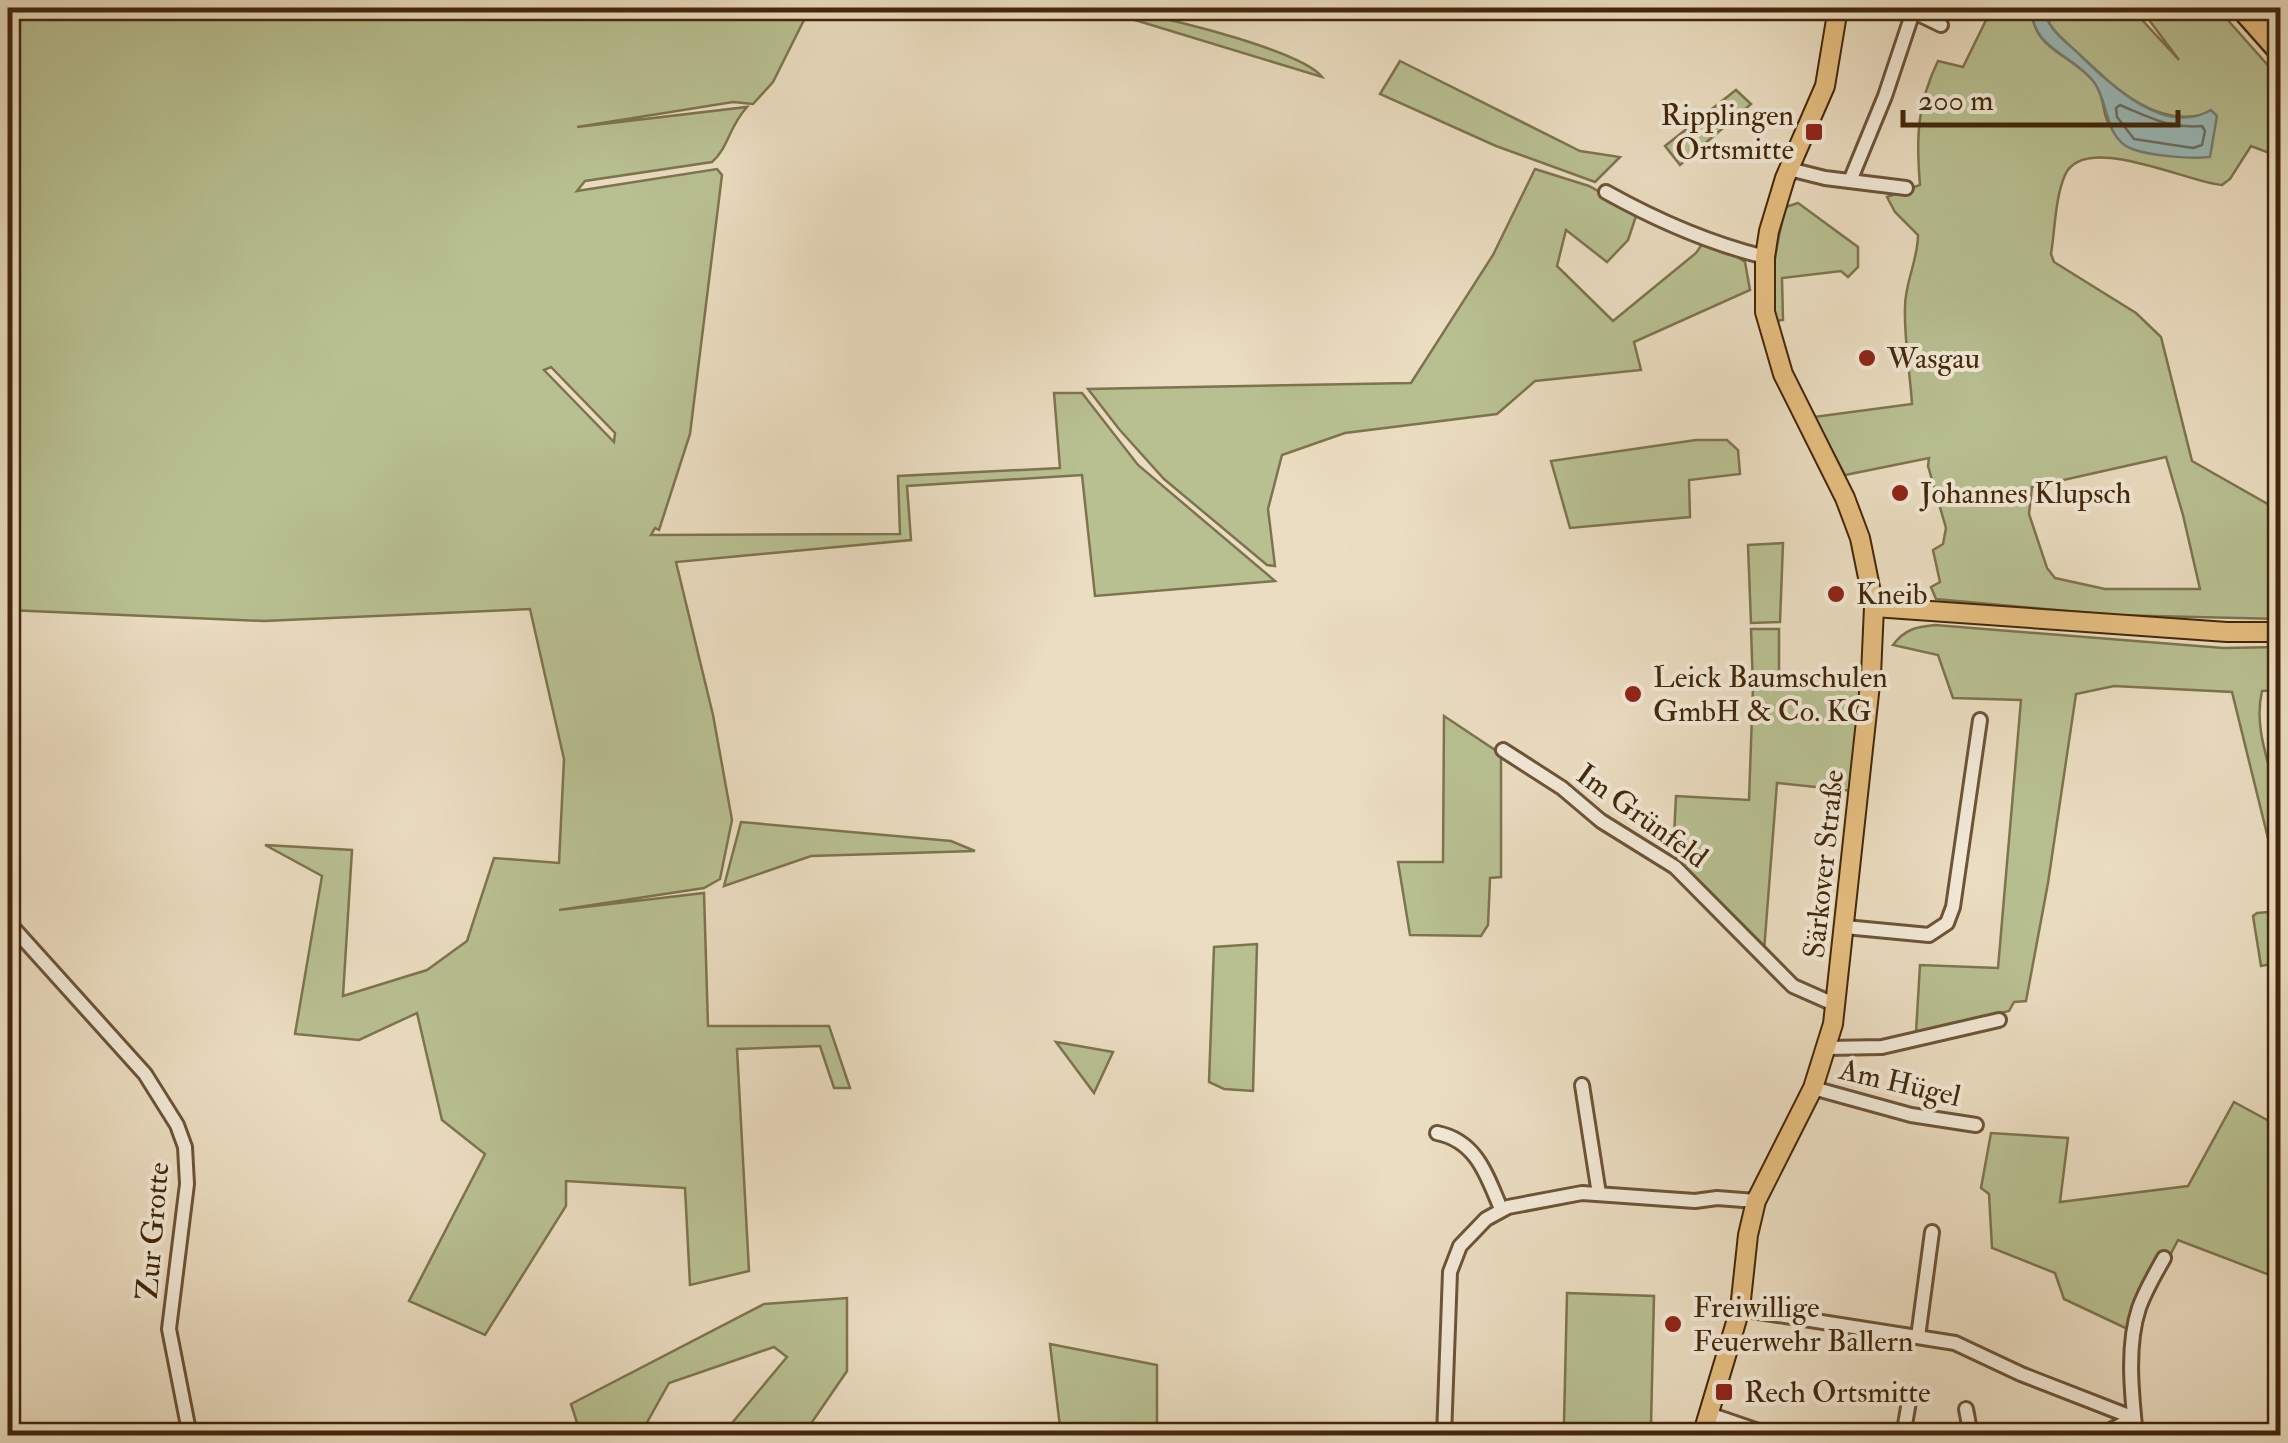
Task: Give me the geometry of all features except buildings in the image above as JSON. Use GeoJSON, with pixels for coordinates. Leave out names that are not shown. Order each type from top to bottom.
{"type":"FeatureCollection","features":[{"type":"Feature","properties":{"kind":"highway"},"geometry":{"type":"LineString","coordinates":[[2241,8],[2280,52]]}},
{"type":"Feature","properties":{"kind":"highway"},"geometry":{"type":"LineString","coordinates":[[2261,8],[2280,30]]}},
{"type":"Feature","properties":{"kind":"main road","name":"Särkover Straße"},"geometry":{"type":"LineString","coordinates":[[1702,1436],[1740,1308],[1756,1201],[1813,1088],[1827,1048],[1845,928],[1874,642],[1874,607],[1866,558],[1854,521],[1796,404],[1765,312],[1765,257],[1776,202],[1825,86],[1838,8]]}},
{"type":"Feature","properties":{"kind":"main road"},"geometry":{"type":"LineString","coordinates":[[1874,607],[2210,631],[2280,632]]}},
{"type":"Feature","properties":{"kind":"street"},"geometry":{"type":"LineString","coordinates":[[1850,182],[1885,96],[1909,10],[1941,26]]}},
{"type":"Feature","properties":{"kind":"street"},"geometry":{"type":"LineString","coordinates":[[1789,169],[1850,182],[1906,188]]}},
{"type":"Feature","properties":{"kind":"street"},"geometry":{"type":"LineString","coordinates":[[1606,192],[1690,234],[1765,257]]}},
{"type":"Feature","properties":{"kind":"street"},"geometry":{"type":"LineString","coordinates":[[1845,928],[1929,934],[1947,923],[1953,907],[1980,720]]}},
{"type":"Feature","properties":{"kind":"street","name":"Im Grünfeld"},"geometry":{"type":"LineString","coordinates":[[1503,750],[1562,788],[1600,821],[1675,867],[1793,986],[1836,1004]]}},
{"type":"Feature","properties":{"kind":"street","name":"Zur Grotte"},"geometry":{"type":"LineString","coordinates":[[8,922],[165,1101],[185,1148],[187,1184],[169,1329],[190,1435]]}},
{"type":"Feature","properties":{"kind":"street"},"geometry":{"type":"LineString","coordinates":[[1827,1048],[1882,1047],[1999,1020]]}},
{"type":"Feature","properties":{"kind":"street"},"geometry":{"type":"LineString","coordinates":[[1582,1085],[1599,1194]]}},
{"type":"Feature","properties":{"kind":"street","name":"Am Hügel"},"geometry":{"type":"LineString","coordinates":[[1813,1088],[1911,1115],[1976,1125]]}},
{"type":"Feature","properties":{"kind":"street"},"geometry":{"type":"LineString","coordinates":[[1437,1133],[1458,1139],[1472,1151],[1502,1210]]}},
{"type":"Feature","properties":{"kind":"street"},"geometry":{"type":"LineString","coordinates":[[1444,1436],[1448,1288],[1453,1260],[1476,1227],[1502,1210],[1560,1196],[1756,1201]]}},
{"type":"Feature","properties":{"kind":"street"},"geometry":{"type":"LineString","coordinates":[[1918,1338],[1932,1232]]}},
{"type":"Feature","properties":{"kind":"street"},"geometry":{"type":"LineString","coordinates":[[2136,1436],[2134,1326],[2164,1258]]}},
{"type":"Feature","properties":{"kind":"street"},"geometry":{"type":"LineString","coordinates":[[1740,1308],[1970,1348],[2022,1374],[2134,1418]]}},
{"type":"Feature","properties":{"kind":"street"},"geometry":{"type":"LineString","coordinates":[[1903,1436],[1910,1396]]}},
{"type":"Feature","properties":{"kind":"street"},"geometry":{"type":"LineString","coordinates":[[1966,1409],[1972,1436]]}},
{"type":"Feature","properties":{"kind":"street"},"geometry":{"type":"LineString","coordinates":[[1709,1414],[1773,1436]]}},
{"type":"Feature","properties":{"kind":"street"},"geometry":{"type":"LineString","coordinates":[[2099,1436],[2134,1418]]}},
{"type":"Feature","properties":{"kind":"street"},"geometry":{"type":"LineString","coordinates":[[156,1436],[190,1435]]}},
{"type":"Feature","properties":{"kind":"green space"},"geometry":{"type":"Polygon","coordinates":[[[8,8],[810,8],[773,82],[753,104],[733,102],[577,127],[747,107],[712,162],[585,181],[577,191],[717,169],[722,175],[690,434],[659,530],[655,528],[651,535],[900,534],[898,476],[1060,468],[1054,393],[1082,393],[1138,465],[1275,581],[1095,596],[1082,475],[907,486],[911,540],[676,562],[713,715],[732,820],[720,879],[704,888],[559,910],[704,893],[708,1026],[829,1026],[850,1088],[834,1088],[820,1046],[737,1049],[749,1271],[690,1285],[685,1188],[566,1181],[566,1206],[485,1335],[409,1301],[485,1154],[442,1120],[417,1013],[359,1040],[295,1034],[322,876],[265,845],[352,850],[343,996],[427,970],[467,941],[494,858],[559,863],[564,759],[530,609],[264,621],[8,610],[8,8]],[[551,367],[544,370],[614,442],[615,433],[551,367]]]}},
{"type":"Feature","properties":{"kind":"green space"},"geometry":{"type":"Polygon","coordinates":[[[1992,8],[2032,8],[2038,34],[2095,83],[2107,120],[2120,140],[2205,114],[2170,115],[2137,102],[2058,35],[2044,8],[2131,8],[2179,60],[2140,8],[2217,8],[2280,79],[2280,157],[2251,146],[2222,185],[2114,158],[2076,163],[2062,184],[2051,254],[2054,262],[2136,313],[2161,337],[2192,461],[2280,511],[2280,619],[2111,615],[1936,599],[1931,587],[1940,582],[1933,550],[1943,544],[1946,528],[1929,458],[1845,475],[1814,417],[1912,404],[1905,307],[1918,235],[1895,212],[1887,197],[1920,185],[1920,122],[1938,61],[1963,67],[1992,8]],[[2166,457],[2032,487],[2029,514],[2047,568],[2055,578],[2105,589],[2200,589],[2166,457]]]}},
{"type":"Feature","properties":{"kind":"green space"},"geometry":{"type":"Polygon","coordinates":[[[1140,14],[1265,47],[1310,67],[1322,77],[1135,20],[1140,14]]]}},
{"type":"Feature","properties":{"kind":"green space"},"geometry":{"type":"Polygon","coordinates":[[[1400,61],[1580,151],[1620,157],[1595,182],[1496,146],[1380,94],[1400,61]]]}},
{"type":"Feature","properties":{"kind":"green space"},"geometry":{"type":"Polygon","coordinates":[[[1736,90],[1751,104],[1680,165],[1665,146],[1736,90]]]}},
{"type":"Feature","properties":{"kind":"green space"},"geometry":{"type":"Polygon","coordinates":[[[1535,169],[1589,186],[1637,213],[1628,240],[1607,262],[1566,230],[1557,266],[1613,321],[1703,243],[1745,262],[1750,290],[1634,342],[1641,370],[1535,381],[1497,414],[1345,433],[1282,455],[1268,509],[1275,566],[1267,565],[1164,479],[1088,389],[1411,383],[1493,255],[1535,169]]]}},
{"type":"Feature","properties":{"kind":"green space"},"geometry":{"type":"Polygon","coordinates":[[[1798,203],[1858,247],[1858,267],[1848,277],[1841,271],[1782,278],[1783,320],[1775,321],[1773,278],[1779,235],[1786,207],[1798,203]]]}},
{"type":"Feature","properties":{"kind":"green space"},"geometry":{"type":"Polygon","coordinates":[[[1696,440],[1727,440],[1738,450],[1740,474],[1689,480],[1690,517],[1570,528],[1551,461],[1696,440]]]}},
{"type":"Feature","properties":{"kind":"green space"},"geometry":{"type":"Polygon","coordinates":[[[1783,543],[1780,622],[1751,623],[1748,545],[1783,543]]]}},
{"type":"Feature","properties":{"kind":"green space"},"geometry":{"type":"Polygon","coordinates":[[[1935,625],[2223,648],[2280,647],[2280,690],[2262,691],[2260,723],[2280,815],[2280,887],[2232,692],[2114,686],[2076,694],[2026,1001],[2014,1002],[2009,1011],[1916,1033],[1920,965],[1998,968],[2021,700],[1953,698],[1938,655],[1893,645],[1911,630],[1935,625]]]}},
{"type":"Feature","properties":{"kind":"green space"},"geometry":{"type":"Polygon","coordinates":[[[1751,629],[1779,629],[1779,672],[1864,686],[1852,791],[1777,783],[1764,951],[1673,856],[1676,796],[1749,800],[1751,629]]]}},
{"type":"Feature","properties":{"kind":"green space"},"geometry":{"type":"Polygon","coordinates":[[[1444,716],[1501,754],[1501,877],[1490,878],[1488,925],[1481,936],[1410,935],[1398,862],[1443,862],[1444,716]]]}},
{"type":"Feature","properties":{"kind":"green space"},"geometry":{"type":"Polygon","coordinates":[[[741,822],[951,841],[975,851],[811,856],[724,886],[741,822]]]}},
{"type":"Feature","properties":{"kind":"green space"},"geometry":{"type":"Polygon","coordinates":[[[2280,911],[2280,962],[2261,966],[2253,916],[2280,911]]]}},
{"type":"Feature","properties":{"kind":"green space"},"geometry":{"type":"Polygon","coordinates":[[[1257,944],[1253,1091],[1224,1089],[1209,1082],[1214,947],[1257,944]]]}},
{"type":"Feature","properties":{"kind":"green space"},"geometry":{"type":"Polygon","coordinates":[[[1056,1042],[1113,1052],[1094,1093],[1056,1042]]]}},
{"type":"Feature","properties":{"kind":"green space"},"geometry":{"type":"Polygon","coordinates":[[[2234,1102],[2280,1127],[2280,1279],[2178,1240],[2145,1303],[2136,1333],[2064,1299],[2055,1273],[1992,1248],[1989,1194],[1981,1188],[1991,1133],[2068,1138],[2060,1202],[2188,1186],[2234,1102]]]}},
{"type":"Feature","properties":{"kind":"green space"},"geometry":{"type":"Polygon","coordinates":[[[1567,1293],[1654,1296],[1651,1425],[1564,1423],[1567,1293]]]}},
{"type":"Feature","properties":{"kind":"green space"},"geometry":{"type":"Polygon","coordinates":[[[847,1298],[847,1371],[808,1428],[779,1435],[722,1435],[787,1357],[774,1347],[669,1383],[640,1435],[581,1435],[571,1404],[764,1304],[847,1298]]]}},
{"type":"Feature","properties":{"kind":"green space"},"geometry":{"type":"Polygon","coordinates":[[[1050,1344],[1157,1365],[1157,1435],[1061,1435],[1050,1344]]]}},
{"type":"Feature","properties":{"kind":"water"},"geometry":{"type":"Polygon","coordinates":[[[2032,8],[2044,8],[2058,35],[2108,81],[2140,104],[2176,117],[2193,117],[2211,110],[2217,116],[2210,157],[2160,155],[2123,144],[2116,137],[2094,82],[2038,33],[2032,8]]]}},
{"type":"Feature","properties":{"kind":"place","name":"Ripplingen Ortsmitte"},"geometry":{"type":"Point","coordinates":[1814,132]}},
{"type":"Feature","properties":{"kind":"place","name":"Wasgau"},"geometry":{"type":"Point","coordinates":[1867,358]}},
{"type":"Feature","properties":{"kind":"place","name":"Johannes Klupsch"},"geometry":{"type":"Point","coordinates":[1900,493]}},
{"type":"Feature","properties":{"kind":"place","name":"Kneib"},"geometry":{"type":"Point","coordinates":[1836,594]}},
{"type":"Feature","properties":{"kind":"place","name":"Leick Baumschulen GmbH & Co. KG"},"geometry":{"type":"Point","coordinates":[1633,694]}},
{"type":"Feature","properties":{"kind":"place","name":"Freiwillige Feuerwehr Ballern"},"geometry":{"type":"Point","coordinates":[1673,1324]}},
{"type":"Feature","properties":{"kind":"place","name":"Rech Ortsmitte"},"geometry":{"type":"Point","coordinates":[1724,1392]}}]}
